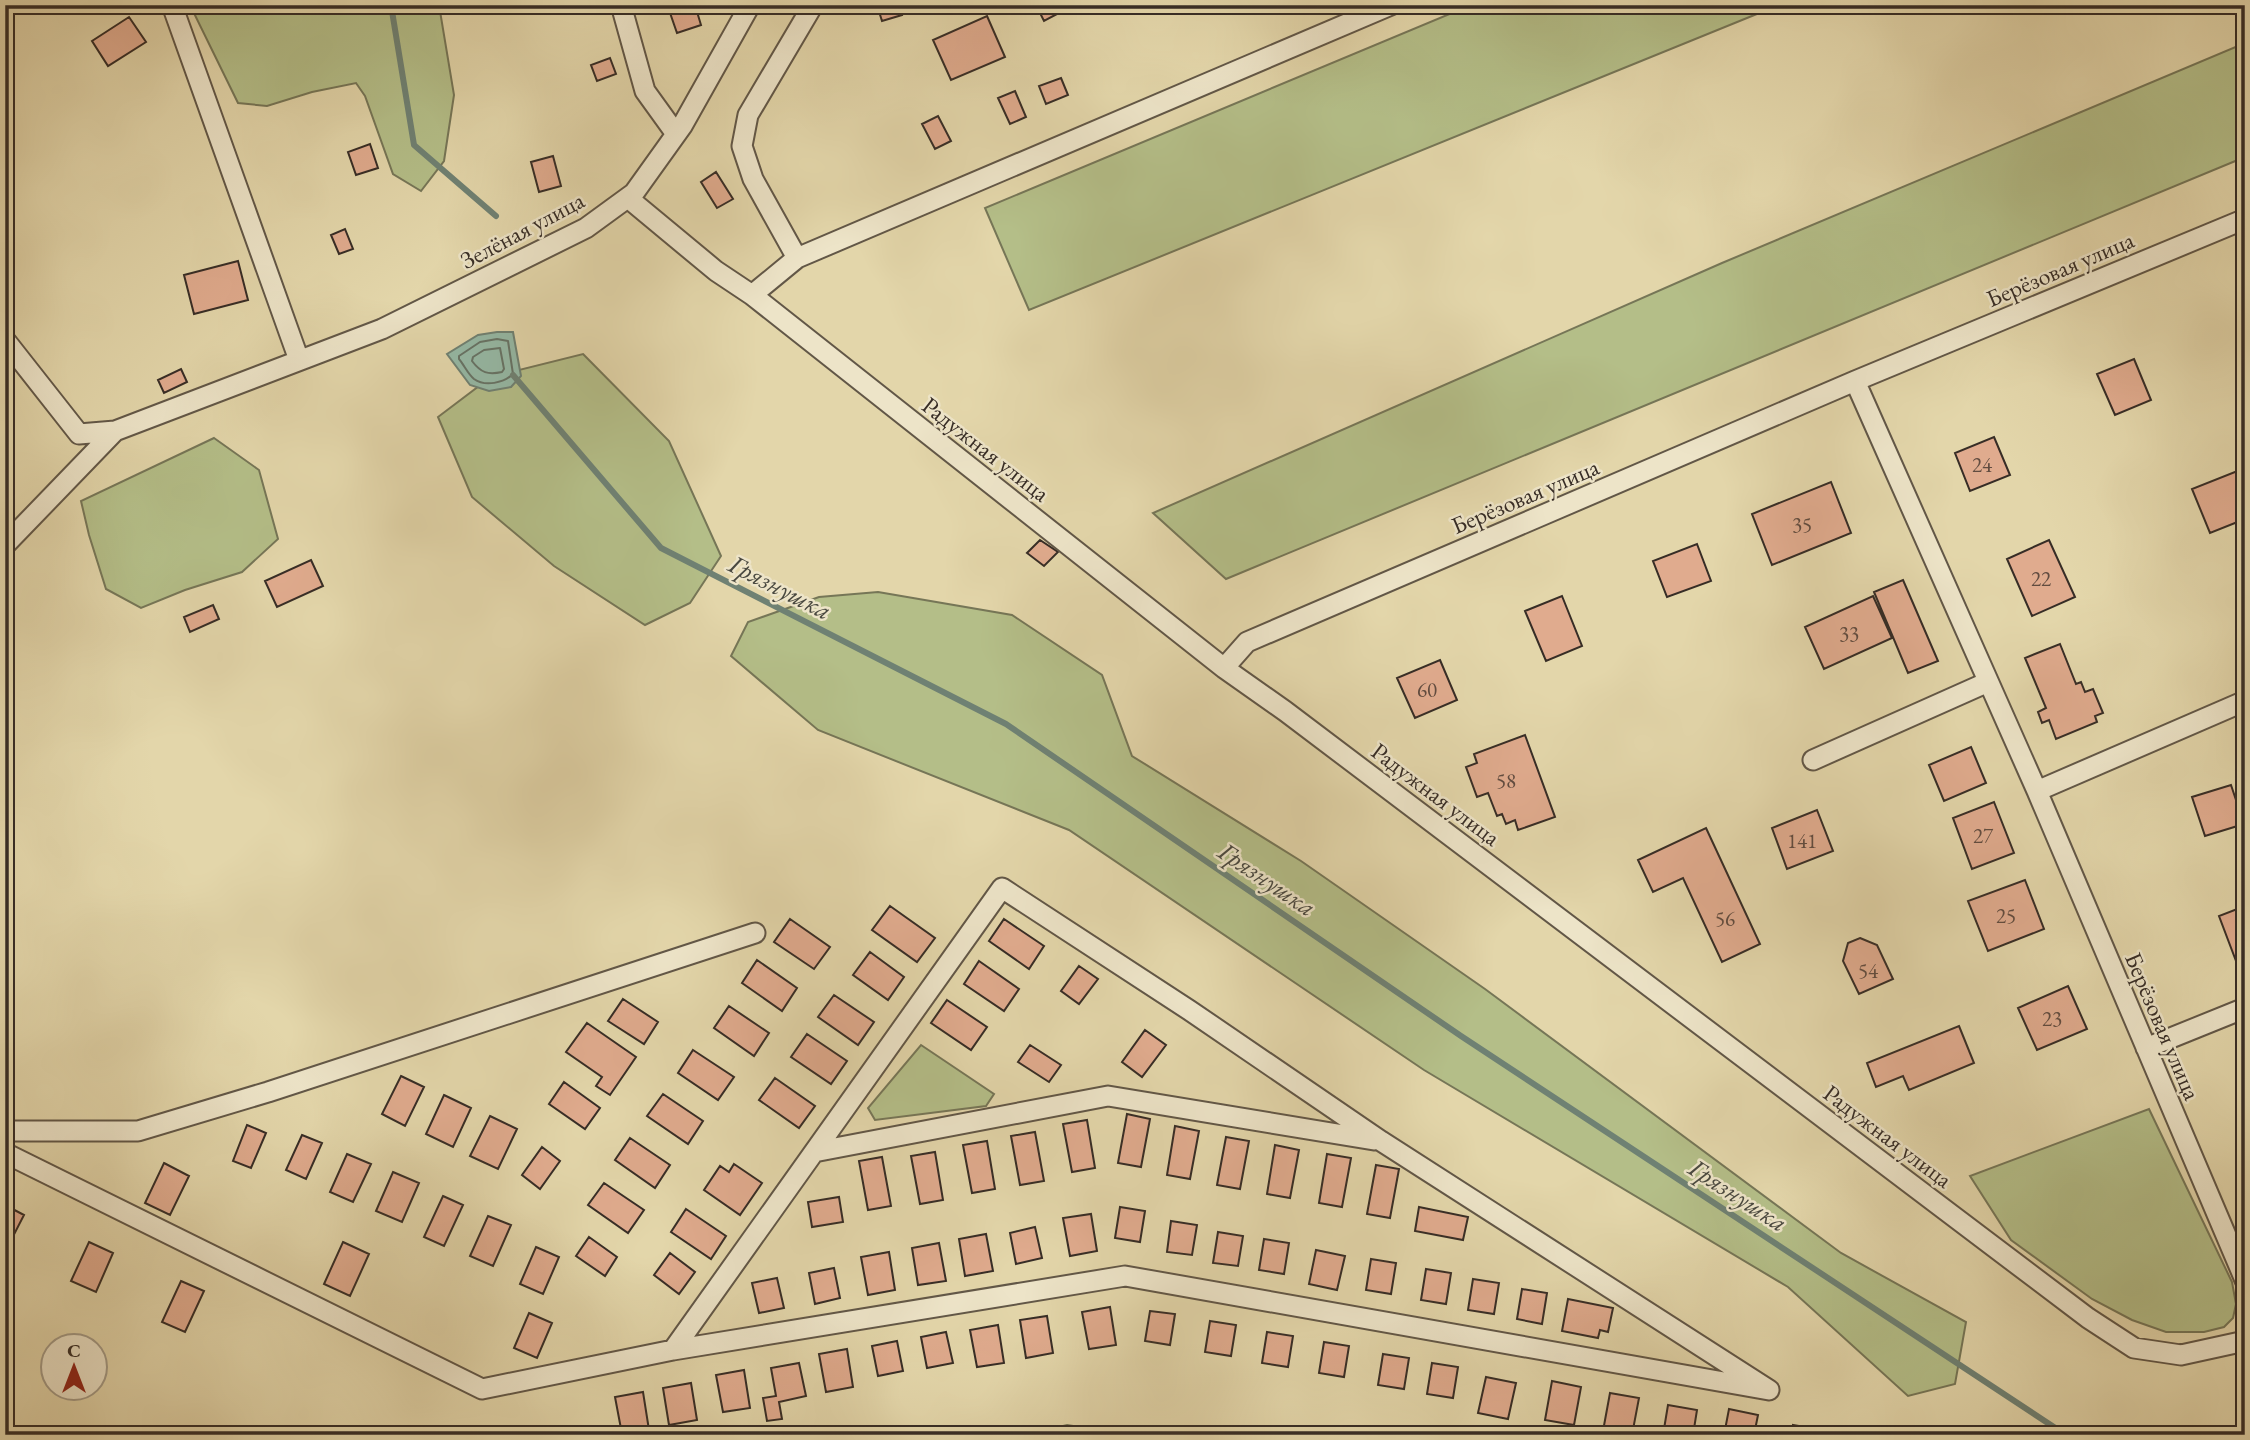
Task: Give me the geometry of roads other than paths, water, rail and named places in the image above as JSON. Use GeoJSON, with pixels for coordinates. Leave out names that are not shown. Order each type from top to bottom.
{"type":"FeatureCollection","features":[{"type":"Feature","properties":{"kind":"street"},"geometry":{"type":"LineString","coordinates":[[172,5],[299,360]]}},
{"type":"Feature","properties":{"kind":"street"},"geometry":{"type":"LineString","coordinates":[[621,5],[645,91],[676,134]]}},
{"type":"Feature","properties":{"kind":"street","name":"Зелёная улица"},"geometry":{"type":"LineString","coordinates":[[115,431],[382,329],[586,228],[634,193],[676,134],[750,5]]}},
{"type":"Feature","properties":{"kind":"street"},"geometry":{"type":"LineString","coordinates":[[797,258],[753,179],[742,146],[748,116],[813,5]]}},
{"type":"Feature","properties":{"kind":"street"},"geometry":{"type":"LineString","coordinates":[[752,295],[797,258],[1391,5]]}},
{"type":"Feature","properties":{"kind":"street","name":"Радужная улица"},"geometry":{"type":"LineString","coordinates":[[628,198],[716,271],[752,295],[1224,668],[1308,728],[2088,1318],[2134,1348],[2181,1355],[2245,1341]]}},
{"type":"Feature","properties":{"kind":"street","name":"Берёзовая улица"},"geometry":{"type":"LineString","coordinates":[[1224,668],[1247,642],[1855,381],[2245,219]]}},
{"type":"Feature","properties":{"kind":"street"},"geometry":{"type":"LineString","coordinates":[[5,340],[79,434],[115,431]]}},
{"type":"Feature","properties":{"kind":"street","name":"Берёзовая улица"},"geometry":{"type":"LineString","coordinates":[[1855,381],[2036,791],[2245,1280]]}},
{"type":"Feature","properties":{"kind":"street"},"geometry":{"type":"LineString","coordinates":[[5,545],[115,431]]}},
{"type":"Feature","properties":{"kind":"street"},"geometry":{"type":"LineString","coordinates":[[1813,760],[1988,682]]}},
{"type":"Feature","properties":{"kind":"street"},"geometry":{"type":"LineString","coordinates":[[2036,791],[2245,701]]}},
{"type":"Feature","properties":{"kind":"street"},"geometry":{"type":"LineString","coordinates":[[5,1153],[482,1389],[673,1350],[1125,1276],[1769,1390],[1381,1141],[1189,1010],[1002,888],[673,1350]]}},
{"type":"Feature","properties":{"kind":"street"},"geometry":{"type":"LineString","coordinates":[[5,1131],[138,1132],[308,1080],[755,933]]}},
{"type":"Feature","properties":{"kind":"street"},"geometry":{"type":"LineString","coordinates":[[2146,1048],[2245,1008]]}},
{"type":"Feature","properties":{"kind":"street"},"geometry":{"type":"LineString","coordinates":[[814,1152],[1108,1096],[1381,1141]]}},
{"type":"Feature","properties":{"kind":"water"},"geometry":{"type":"Polygon","coordinates":[[[513,332],[521,376],[511,387],[489,391],[470,385],[447,354],[478,335],[513,332]]]}},
{"type":"Feature","properties":{"kind":"waterway","name":"Грязнушка"},"geometry":{"type":"LineString","coordinates":[[391,5],[414,145],[496,216]]}},
{"type":"Feature","properties":{"kind":"waterway","name":"Грязнушка"},"geometry":{"type":"LineString","coordinates":[[513,375],[661,548],[1006,724],[1461,1036],[2066,1435]]}}]}
